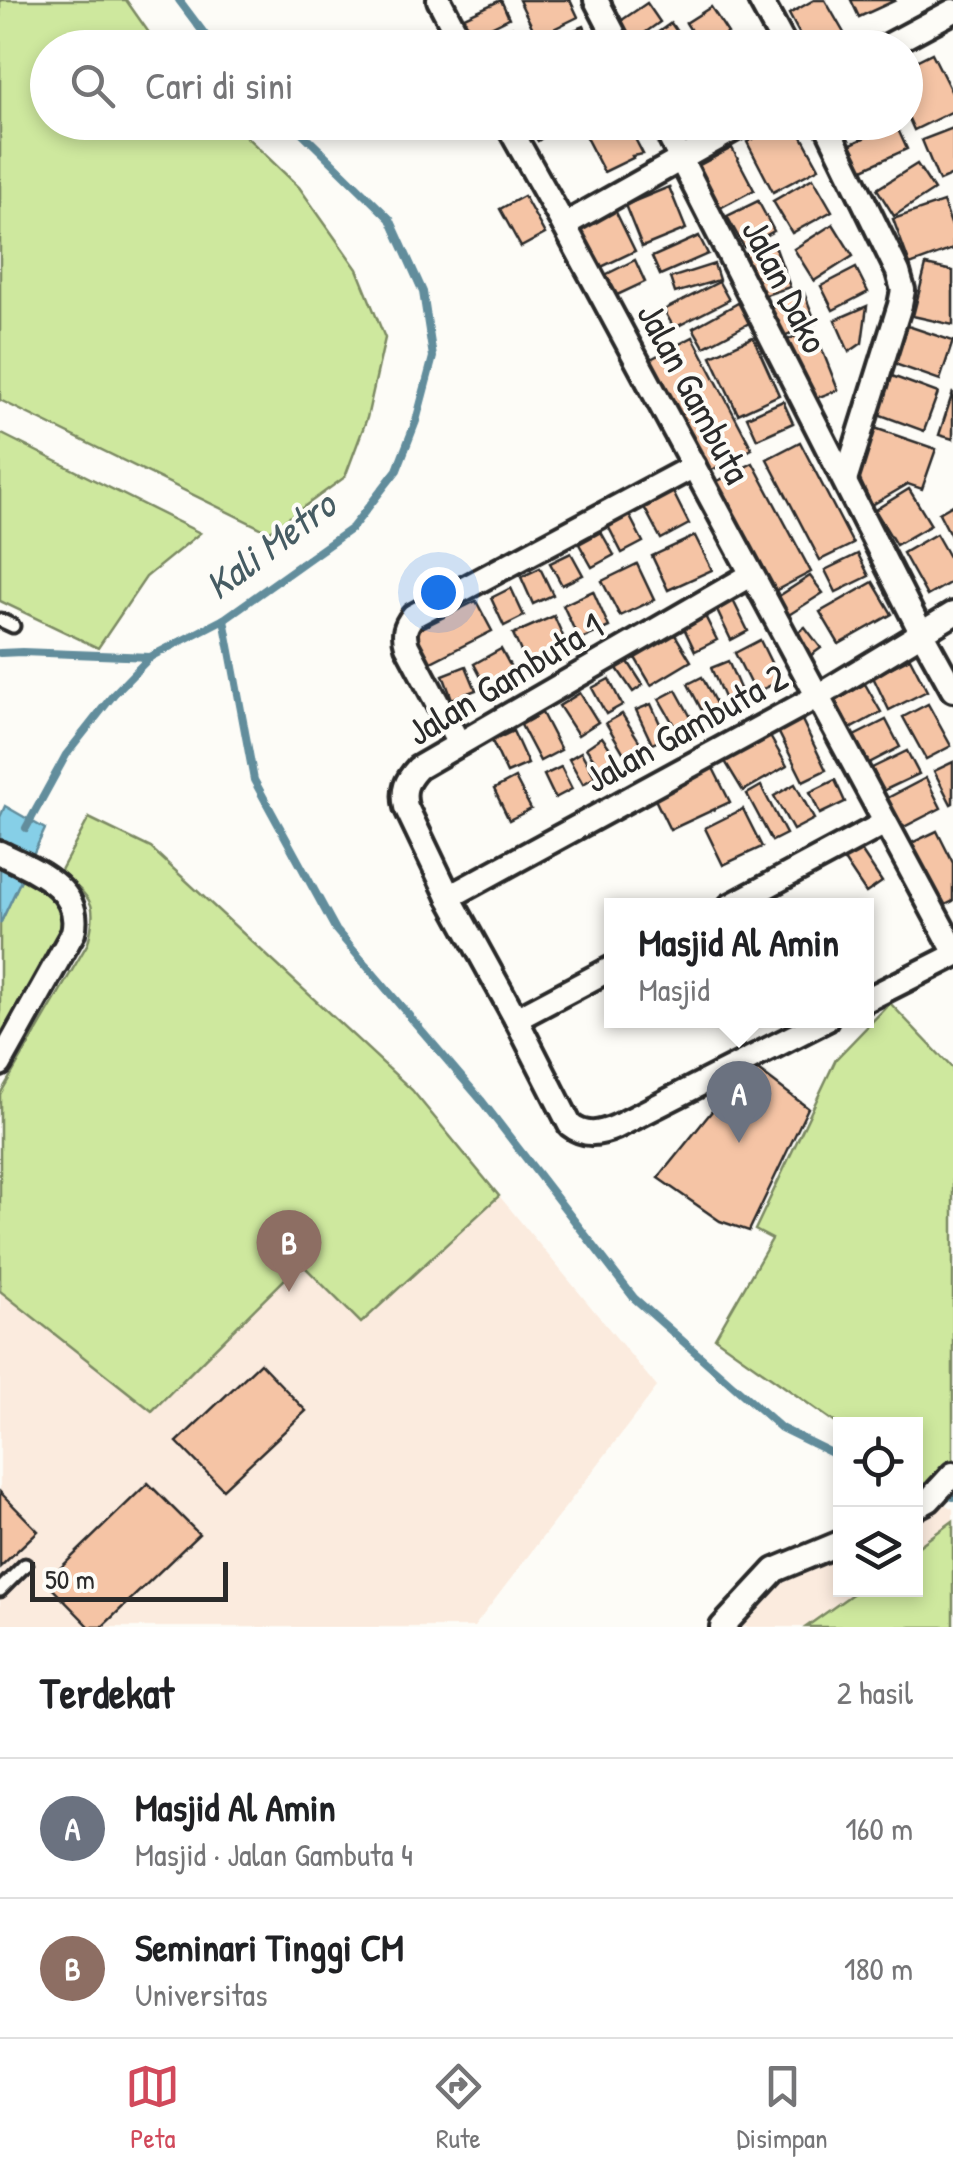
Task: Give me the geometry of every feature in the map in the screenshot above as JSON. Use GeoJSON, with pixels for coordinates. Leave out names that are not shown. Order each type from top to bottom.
{"type":"FeatureCollection","features":[{"type":"Feature","properties":{"kind":"street"},"geometry":{"type":"LineString","coordinates":[[439,0],[455,30]]}},
{"type":"Feature","properties":{"kind":"street"},"geometry":{"type":"LineString","coordinates":[[596,0],[612,30]]}},
{"type":"Feature","properties":{"kind":"street"},"geometry":{"type":"LineString","coordinates":[[760,0],[776,30]]}},
{"type":"Feature","properties":{"kind":"street"},"geometry":{"type":"LineString","coordinates":[[918,30],[953,11]]}},
{"type":"Feature","properties":{"kind":"street","name":"Jalan Gambuta"},"geometry":{"type":"LineString","coordinates":[[516,140],[953,948]]}},
{"type":"Feature","properties":{"kind":"street","name":"Jalan Dako"},"geometry":{"type":"LineString","coordinates":[[671,140],[953,690]]}},
{"type":"Feature","properties":{"kind":"street"},"geometry":{"type":"LineString","coordinates":[[564,225],[714,140]]}},
{"type":"Feature","properties":{"kind":"street"},"geometry":{"type":"LineString","coordinates":[[833,140],[898,272],[903,290],[844,481]]}},
{"type":"Feature","properties":{"kind":"street"},"geometry":{"type":"LineString","coordinates":[[459,744],[406,646],[406,624],[413,616],[694,466]]}},
{"type":"Feature","properties":{"kind":"street","name":"Jalan Gambuta 1"},"geometry":{"type":"LineString","coordinates":[[450,897],[406,807],[405,785],[418,768],[751,575]]}},
{"type":"Feature","properties":{"kind":"street","name":"Jalan Gambuta 2"},"geometry":{"type":"LineString","coordinates":[[450,897],[818,696],[953,614]]}},
{"type":"Feature","properties":{"kind":"street"},"geometry":{"type":"LineString","coordinates":[[745,898],[885,822]]}},
{"type":"Feature","properties":{"kind":"street"},"geometry":{"type":"LineString","coordinates":[[0,853],[44,876],[66,894],[76,920],[73,933],[0,1064]]}},
{"type":"Feature","properties":{"kind":"street"},"geometry":{"type":"LineString","coordinates":[[450,897],[570,1126],[578,1132],[590,1134],[616,1127],[810,1028]]}},
{"type":"Feature","properties":{"kind":"street"},"geometry":{"type":"LineString","coordinates":[[874,996],[953,956]]}},
{"type":"Feature","properties":{"kind":"street"},"geometry":{"type":"LineString","coordinates":[[516,1019],[604,972]]}},
{"type":"Feature","properties":{"kind":"street"},"geometry":{"type":"LineString","coordinates":[[722,1627],[775,1570],[833,1546]]}},
{"type":"Feature","properties":{"kind":"lane"},"geometry":{"type":"LineString","coordinates":[[0,1590],[25,1566]]}},
{"type":"Feature","properties":{"kind":"shaded area"},"geometry":{"type":"Polygon","coordinates":[[[89,818],[151,848],[412,1090],[657,1387],[474,1627],[0,1627],[0,1094],[88,943],[94,918],[90,898],[60,872],[89,818]]]}},
{"type":"Feature","properties":{"kind":"shaded area"},"geometry":{"type":"Polygon","coordinates":[[[943,1503],[953,1509],[953,1627],[734,1627],[772,1583],[833,1557],[833,1597],[923,1597],[923,1513],[943,1503]]]}},
{"type":"Feature","properties":{"kind":"green space"},"geometry":{"type":"Polygon","coordinates":[[[0,0],[126,0],[147,30],[30,30],[30,140],[250,140],[299,187],[357,269],[385,338],[367,418],[345,477],[269,532],[0,400],[0,0]]]}},
{"type":"Feature","properties":{"kind":"green space"},"geometry":{"type":"Polygon","coordinates":[[[0,433],[200,533],[146,577],[98,648],[0,601],[0,433]]]}},
{"type":"Feature","properties":{"kind":"green space"},"geometry":{"type":"Polygon","coordinates":[[[89,818],[151,848],[412,1090],[499,1196],[361,1323],[301,1263],[152,1411],[0,1291],[0,1094],[88,943],[93,918],[90,902],[60,872],[89,818]]]}},
{"type":"Feature","properties":{"kind":"green space"},"geometry":{"type":"Polygon","coordinates":[[[23,875],[46,894],[64,918],[60,935],[0,1038],[0,924],[23,875]]]}},
{"type":"Feature","properties":{"kind":"green space"},"geometry":{"type":"Polygon","coordinates":[[[890,1003],[953,1069],[953,1461],[929,1487],[923,1483],[923,1417],[833,1417],[833,1421],[715,1338],[772,1239],[755,1230],[836,1059],[866,1028],[874,1028],[874,1020],[890,1003]]]}},
{"type":"Feature","properties":{"kind":"green space"},"geometry":{"type":"Polygon","coordinates":[[[953,1521],[953,1627],[806,1627],[848,1597],[923,1597],[923,1543],[953,1521]]]}},
{"type":"Feature","properties":{"kind":"water"},"geometry":{"type":"Polygon","coordinates":[[[5,806],[45,829],[0,924],[0,817],[5,806]]]}},
{"type":"Feature","properties":{"kind":"building"},"geometry":{"type":"Polygon","coordinates":[[[501,0],[509,18],[484,30],[469,30],[462,18],[501,0]]]}},
{"type":"Feature","properties":{"kind":"building"},"geometry":{"type":"Polygon","coordinates":[[[519,0],[570,0],[578,17],[551,30],[534,30],[519,0]]]}},
{"type":"Feature","properties":{"kind":"building"},"geometry":{"type":"Polygon","coordinates":[[[814,0],[825,0],[842,30],[797,30],[789,14],[814,0]]]}},
{"type":"Feature","properties":{"kind":"building"},"geometry":{"type":"Polygon","coordinates":[[[851,0],[896,0],[859,17],[851,0]]]}},
{"type":"Feature","properties":{"kind":"building"},"geometry":{"type":"Polygon","coordinates":[[[647,3],[660,22],[649,30],[624,30],[619,22],[647,3]]]}},
{"type":"Feature","properties":{"kind":"building"},"geometry":{"type":"Polygon","coordinates":[[[711,7],[726,30],[690,30],[686,23],[711,7]]]}},
{"type":"Feature","properties":{"kind":"building"},"geometry":{"type":"Polygon","coordinates":[[[932,53],[953,95],[953,111],[923,126],[923,58],[932,53]]]}},
{"type":"Feature","properties":{"kind":"building"},"geometry":{"type":"Polygon","coordinates":[[[953,128],[953,175],[939,181],[923,140],[953,128]]]}},
{"type":"Feature","properties":{"kind":"building"},"geometry":{"type":"Polygon","coordinates":[[[587,140],[636,140],[643,154],[604,172],[587,140]]]}},
{"type":"Feature","properties":{"kind":"building"},"geometry":{"type":"Polygon","coordinates":[[[804,140],[819,168],[773,192],[747,142],[804,140]]]}},
{"type":"Feature","properties":{"kind":"building"},"geometry":{"type":"Polygon","coordinates":[[[859,140],[903,140],[907,149],[861,170],[849,145],[859,140]]]}},
{"type":"Feature","properties":{"kind":"building"},"geometry":{"type":"Polygon","coordinates":[[[732,148],[754,190],[718,209],[696,167],[732,148]]]}},
{"type":"Feature","properties":{"kind":"building"},"geometry":{"type":"Polygon","coordinates":[[[917,164],[934,190],[894,216],[877,189],[917,164]]]}},
{"type":"Feature","properties":{"kind":"building"},"geometry":{"type":"Polygon","coordinates":[[[813,178],[832,211],[792,233],[773,201],[813,178]]]}},
{"type":"Feature","properties":{"kind":"building"},"geometry":{"type":"Polygon","coordinates":[[[669,187],[686,229],[642,247],[625,205],[669,187]]]}},
{"type":"Feature","properties":{"kind":"building"},"geometry":{"type":"Polygon","coordinates":[[[524,196],[545,234],[521,247],[500,209],[524,196]]]}},
{"type":"Feature","properties":{"kind":"building"},"geometry":{"type":"Polygon","coordinates":[[[758,201],[774,231],[744,247],[727,216],[758,201]]]}},
{"type":"Feature","properties":{"kind":"building"},"geometry":{"type":"Polygon","coordinates":[[[943,202],[953,229],[953,249],[910,265],[893,219],[943,202]]]}},
{"type":"Feature","properties":{"kind":"building"},"geometry":{"type":"Polygon","coordinates":[[[614,208],[635,251],[593,271],[572,228],[614,208]]]}},
{"type":"Feature","properties":{"kind":"building"},"geometry":{"type":"Polygon","coordinates":[[[833,224],[853,256],[814,281],[794,249],[833,224]]]}},
{"type":"Feature","properties":{"kind":"building"},"geometry":{"type":"Polygon","coordinates":[[[699,236],[708,254],[660,275],[652,257],[699,236]]]}},
{"type":"Feature","properties":{"kind":"building"},"geometry":{"type":"Polygon","coordinates":[[[774,243],[790,287],[760,297],[745,253],[774,243]]]}},
{"type":"Feature","properties":{"kind":"building"},"geometry":{"type":"Polygon","coordinates":[[[635,260],[645,282],[615,296],[605,275],[635,260]]]}},
{"type":"Feature","properties":{"kind":"building"},"geometry":{"type":"Polygon","coordinates":[[[714,264],[719,280],[675,293],[670,278],[714,264]]]}},
{"type":"Feature","properties":{"kind":"building"},"geometry":{"type":"Polygon","coordinates":[[[926,265],[953,271],[953,325],[913,316],[926,265]]]}},
{"type":"Feature","properties":{"kind":"building"},"geometry":{"type":"Polygon","coordinates":[[[856,268],[868,292],[833,310],[821,286],[856,268]]]}},
{"type":"Feature","properties":{"kind":"building"},"geometry":{"type":"Polygon","coordinates":[[[719,282],[729,300],[674,328],[664,310],[719,282]]]}},
{"type":"Feature","properties":{"kind":"building"},"geometry":{"type":"Polygon","coordinates":[[[804,293],[816,323],[779,338],[767,307],[804,293]]]}},
{"type":"Feature","properties":{"kind":"building"},"geometry":{"type":"Polygon","coordinates":[[[740,302],[751,322],[704,347],[693,328],[740,302]]]}},
{"type":"Feature","properties":{"kind":"building"},"geometry":{"type":"Polygon","coordinates":[[[867,306],[862,343],[849,352],[835,320],[867,306]]]}},
{"type":"Feature","properties":{"kind":"building"},"geometry":{"type":"Polygon","coordinates":[[[905,325],[953,341],[940,380],[892,363],[905,325]]]}},
{"type":"Feature","properties":{"kind":"building"},"geometry":{"type":"Polygon","coordinates":[[[814,329],[838,390],[811,400],[787,340],[814,329]]]}},
{"type":"Feature","properties":{"kind":"building"},"geometry":{"type":"Polygon","coordinates":[[[693,337],[752,449],[704,474],[645,362],[693,337]]]}},
{"type":"Feature","properties":{"kind":"building"},"geometry":{"type":"Polygon","coordinates":[[[753,337],[779,395],[738,414],[711,356],[753,337]]]}},
{"type":"Feature","properties":{"kind":"building"},"geometry":{"type":"Polygon","coordinates":[[[892,376],[938,393],[924,431],[878,414],[892,376]]]}},
{"type":"Feature","properties":{"kind":"building"},"geometry":{"type":"Polygon","coordinates":[[[953,392],[953,439],[939,435],[953,392]]]}},
{"type":"Feature","properties":{"kind":"building"},"geometry":{"type":"Polygon","coordinates":[[[783,401],[793,423],[757,439],[747,417],[783,401]]]}},
{"type":"Feature","properties":{"kind":"building"},"geometry":{"type":"Polygon","coordinates":[[[866,425],[936,449],[922,489],[908,484],[872,505],[853,465],[866,425]]]}},
{"type":"Feature","properties":{"kind":"building"},"geometry":{"type":"Polygon","coordinates":[[[800,442],[853,544],[820,560],[767,459],[800,442]]]}},
{"type":"Feature","properties":{"kind":"building"},"geometry":{"type":"Polygon","coordinates":[[[753,463],[811,572],[769,594],[712,484],[753,463]]]}},
{"type":"Feature","properties":{"kind":"building"},"geometry":{"type":"Polygon","coordinates":[[[909,489],[931,525],[896,545],[875,510],[909,489]]]}},
{"type":"Feature","properties":{"kind":"building"},"geometry":{"type":"Polygon","coordinates":[[[673,492],[689,524],[661,539],[644,507],[673,492]]]}},
{"type":"Feature","properties":{"kind":"building"},"geometry":{"type":"Polygon","coordinates":[[[953,505],[953,540],[939,513],[953,505]]]}},
{"type":"Feature","properties":{"kind":"building"},"geometry":{"type":"Polygon","coordinates":[[[627,511],[643,542],[622,553],[606,522],[627,511]]]}},
{"type":"Feature","properties":{"kind":"building"},"geometry":{"type":"Polygon","coordinates":[[[601,532],[614,555],[592,567],[579,544],[601,532]]]}},
{"type":"Feature","properties":{"kind":"building"},"geometry":{"type":"Polygon","coordinates":[[[936,534],[953,564],[953,581],[927,596],[903,553],[936,534]]]}},
{"type":"Feature","properties":{"kind":"building"},"geometry":{"type":"Polygon","coordinates":[[[695,536],[712,570],[668,590],[652,556],[695,536]]]}},
{"type":"Feature","properties":{"kind":"building"},"geometry":{"type":"Polygon","coordinates":[[[571,553],[583,575],[562,585],[550,563],[571,553]]]}},
{"type":"Feature","properties":{"kind":"building"},"geometry":{"type":"Polygon","coordinates":[[[858,554],[869,576],[836,592],[825,570],[858,554]]]}},
{"type":"Feature","properties":{"kind":"building"},"geometry":{"type":"Polygon","coordinates":[[[637,564],[654,600],[620,616],[602,581],[637,564]]]}},
{"type":"Feature","properties":{"kind":"building"},"geometry":{"type":"Polygon","coordinates":[[[540,568],[553,595],[533,604],[521,577],[540,568]]]}},
{"type":"Feature","properties":{"kind":"building"},"geometry":{"type":"Polygon","coordinates":[[[810,576],[823,593],[784,618],[776,598],[810,576]]]}},
{"type":"Feature","properties":{"kind":"building"},"geometry":{"type":"Polygon","coordinates":[[[873,582],[892,614],[839,644],[820,612],[873,582]]]}},
{"type":"Feature","properties":{"kind":"building"},"geometry":{"type":"Polygon","coordinates":[[[511,588],[524,616],[504,626],[491,598],[511,588]]]}},
{"type":"Feature","properties":{"kind":"building"},"geometry":{"type":"Polygon","coordinates":[[[593,591],[609,627],[579,640],[563,605],[593,591]]]}},
{"type":"Feature","properties":{"kind":"building"},"geometry":{"type":"Polygon","coordinates":[[[729,592],[748,631],[731,640],[712,600],[729,592]]]}},
{"type":"Feature","properties":{"kind":"building"},"geometry":{"type":"Polygon","coordinates":[[[476,601],[492,631],[429,663],[414,632],[476,601]]]}},
{"type":"Feature","properties":{"kind":"building"},"geometry":{"type":"Polygon","coordinates":[[[554,616],[567,645],[526,663],[513,634],[554,616]]]}},
{"type":"Feature","properties":{"kind":"building"},"geometry":{"type":"Polygon","coordinates":[[[705,616],[717,640],[695,651],[683,626],[705,616]]]}},
{"type":"Feature","properties":{"kind":"building"},"geometry":{"type":"Polygon","coordinates":[[[805,627],[821,648],[806,659],[791,637],[805,627]]]}},
{"type":"Feature","properties":{"kind":"building"},"geometry":{"type":"Polygon","coordinates":[[[674,633],[691,661],[651,685],[634,656],[674,633]]]}},
{"type":"Feature","properties":{"kind":"building"},"geometry":{"type":"Polygon","coordinates":[[[760,640],[780,681],[755,693],[735,653],[760,640]]]}},
{"type":"Feature","properties":{"kind":"building"},"geometry":{"type":"Polygon","coordinates":[[[501,649],[519,682],[491,696],[474,664],[501,649]]]}},
{"type":"Feature","properties":{"kind":"building"},"geometry":{"type":"Polygon","coordinates":[[[625,657],[643,685],[633,692],[614,664],[625,657]]]}},
{"type":"Feature","properties":{"kind":"building"},"geometry":{"type":"Polygon","coordinates":[[[910,658],[927,691],[889,710],[873,677],[910,658]]]}},
{"type":"Feature","properties":{"kind":"building"},"geometry":{"type":"Polygon","coordinates":[[[728,661],[745,700],[728,707],[711,668],[728,661]]]}},
{"type":"Feature","properties":{"kind":"building"},"geometry":{"type":"Polygon","coordinates":[[[466,666],[476,690],[452,699],[443,675],[466,666]]]}},
{"type":"Feature","properties":{"kind":"building"},"geometry":{"type":"Polygon","coordinates":[[[702,677],[723,717],[709,724],[688,684],[702,677]]]}},
{"type":"Feature","properties":{"kind":"building"},"geometry":{"type":"Polygon","coordinates":[[[609,679],[622,705],[606,714],[592,688],[609,679]]]}},
{"type":"Feature","properties":{"kind":"building"},"geometry":{"type":"Polygon","coordinates":[[[865,684],[881,712],[848,730],[832,703],[865,684]]]}},
{"type":"Feature","properties":{"kind":"building"},"geometry":{"type":"Polygon","coordinates":[[[676,690],[694,723],[678,732],[659,699],[676,690]]]}},
{"type":"Feature","properties":{"kind":"building"},"geometry":{"type":"Polygon","coordinates":[[[580,693],[598,722],[578,735],[559,706],[580,693]]]}},
{"type":"Feature","properties":{"kind":"building"},"geometry":{"type":"Polygon","coordinates":[[[651,704],[666,737],[652,744],[636,710],[651,704]]]}},
{"type":"Feature","properties":{"kind":"building"},"geometry":{"type":"Polygon","coordinates":[[[928,704],[951,746],[926,759],[903,717],[928,704]]]}},
{"type":"Feature","properties":{"kind":"building"},"geometry":{"type":"Polygon","coordinates":[[[542,713],[561,750],[540,761],[521,725],[542,713]]]}},
{"type":"Feature","properties":{"kind":"building"},"geometry":{"type":"Polygon","coordinates":[[[622,714],[643,747],[626,757],[606,723],[622,714]]]}},
{"type":"Feature","properties":{"kind":"building"},"geometry":{"type":"Polygon","coordinates":[[[799,714],[826,770],[803,781],[775,725],[799,714]]]}},
{"type":"Feature","properties":{"kind":"building"},"geometry":{"type":"Polygon","coordinates":[[[886,720],[900,747],[869,763],[854,736],[886,720]]]}},
{"type":"Feature","properties":{"kind":"building"},"geometry":{"type":"Polygon","coordinates":[[[513,731],[528,764],[507,773],[492,741],[513,731]]]}},
{"type":"Feature","properties":{"kind":"building"},"geometry":{"type":"Polygon","coordinates":[[[768,733],[787,766],[743,791],[723,758],[768,733]]]}},
{"type":"Feature","properties":{"kind":"building"},"geometry":{"type":"Polygon","coordinates":[[[602,737],[619,761],[603,772],[586,748],[602,737]]]}},
{"type":"Feature","properties":{"kind":"building"},"geometry":{"type":"Polygon","coordinates":[[[907,751],[919,774],[883,791],[872,768],[907,751]]]}},
{"type":"Feature","properties":{"kind":"building"},"geometry":{"type":"Polygon","coordinates":[[[581,752],[595,777],[583,784],[569,759],[581,752]]]}},
{"type":"Feature","properties":{"kind":"building"},"geometry":{"type":"Polygon","coordinates":[[[953,762],[953,803],[951,804],[934,771],[953,762]]]}},
{"type":"Feature","properties":{"kind":"building"},"geometry":{"type":"Polygon","coordinates":[[[561,767],[572,789],[555,798],[544,775],[561,767]]]}},
{"type":"Feature","properties":{"kind":"building"},"geometry":{"type":"Polygon","coordinates":[[[713,768],[730,802],[670,830],[653,795],[713,768]]]}},
{"type":"Feature","properties":{"kind":"building"},"geometry":{"type":"Polygon","coordinates":[[[515,778],[531,809],[509,820],[494,789],[515,778]]]}},
{"type":"Feature","properties":{"kind":"building"},"geometry":{"type":"Polygon","coordinates":[[[926,778],[941,808],[894,832],[878,803],[926,778]]]}},
{"type":"Feature","properties":{"kind":"building"},"geometry":{"type":"Polygon","coordinates":[[[835,780],[845,802],[820,814],[810,792],[835,780]]]}},
{"type":"Feature","properties":{"kind":"building"},"geometry":{"type":"Polygon","coordinates":[[[795,784],[814,819],[793,830],[774,796],[795,784]]]}},
{"type":"Feature","properties":{"kind":"building"},"geometry":{"type":"Polygon","coordinates":[[[761,786],[786,834],[772,841],[747,794],[761,786]]]}},
{"type":"Feature","properties":{"kind":"building"},"geometry":{"type":"Polygon","coordinates":[[[743,809],[762,847],[723,865],[705,828],[743,809]]]}},
{"type":"Feature","properties":{"kind":"building"},"geometry":{"type":"Polygon","coordinates":[[[937,831],[953,863],[953,901],[937,909],[905,846],[937,831]]]}},
{"type":"Feature","properties":{"kind":"building"},"geometry":{"type":"Polygon","coordinates":[[[860,849],[882,882],[866,893],[844,860],[860,849]]]}},
{"type":"Feature","properties":{"kind":"building"},"geometry":{"type":"Polygon","coordinates":[[[750,1064],[808,1108],[749,1231],[720,1221],[658,1178],[750,1064]]]}},
{"type":"Feature","properties":{"kind":"building"},"geometry":{"type":"Polygon","coordinates":[[[260,1363],[306,1411],[223,1489],[177,1442],[260,1363]]]}},
{"type":"Feature","properties":{"kind":"building"},"geometry":{"type":"Polygon","coordinates":[[[148,1483],[199,1534],[102,1627],[90,1627],[46,1582],[148,1483]]]}},
{"type":"Feature","properties":{"kind":"building"},"geometry":{"type":"Polygon","coordinates":[[[0,1492],[38,1531],[0,1567],[0,1492]]]}},
{"type":"Feature","properties":{"kind":"waterway","name":"Kali Metro"},"geometry":{"type":"LineString","coordinates":[[179,0],[202,30]]}},
{"type":"Feature","properties":{"kind":"waterway","name":"Kali Metro"},"geometry":{"type":"LineString","coordinates":[[26,828],[66,755],[114,694],[150,657],[224,619],[352,528],[397,470],[416,421],[433,357],[423,292],[390,219],[309,140]]}},
{"type":"Feature","properties":{"kind":"waterway"},"geometry":{"type":"LineString","coordinates":[[224,619],[254,780],[336,930],[481,1100],[634,1298],[781,1428],[833,1454]]}},
{"type":"Feature","properties":{"kind":"waterway"},"geometry":{"type":"LineString","coordinates":[[0,653],[150,657]]}},
{"type":"Feature","properties":{"kind":"waterway"},"geometry":{"type":"LineString","coordinates":[[923,1488],[953,1497]]}},
{"type":"Feature","properties":{"kind":"place","name":"Masjid Al Amin"},"geometry":{"type":"Point","coordinates":[739,1143]}},
{"type":"Feature","properties":{"kind":"place","name":"Seminari Tinggi CM"},"geometry":{"type":"Point","coordinates":[289,1292]}}]}
